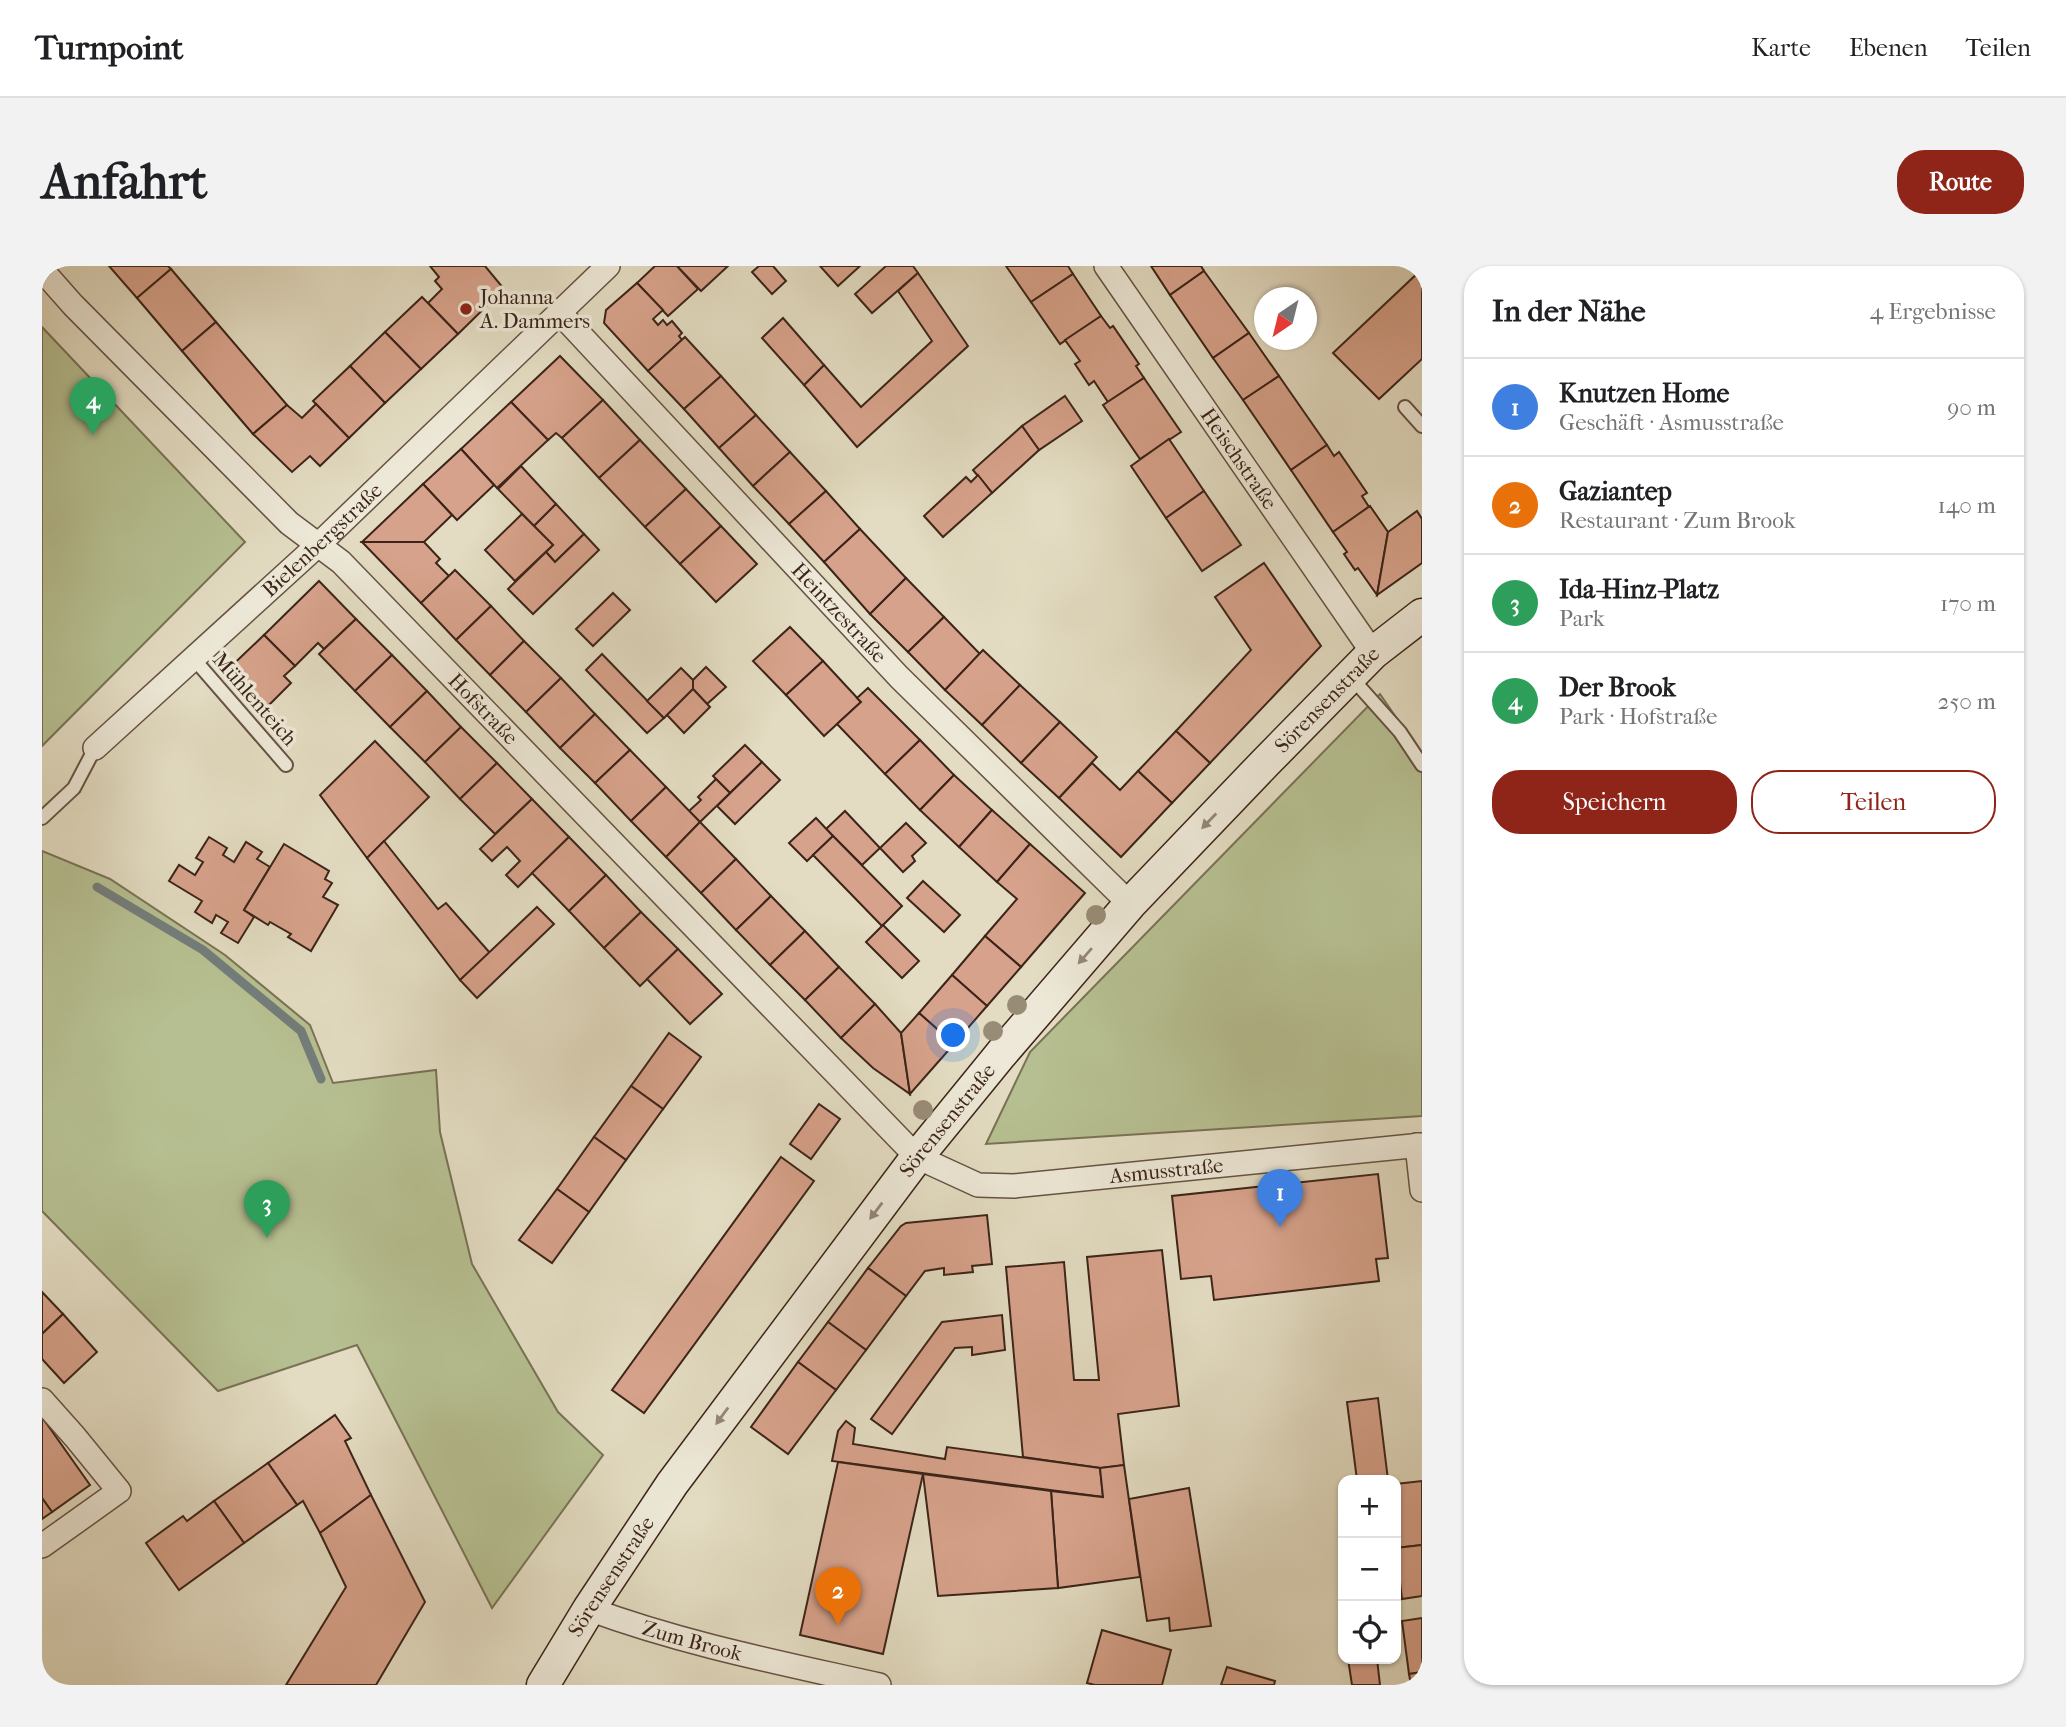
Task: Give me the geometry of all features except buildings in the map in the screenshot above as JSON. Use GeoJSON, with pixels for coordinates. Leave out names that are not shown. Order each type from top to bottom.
{"type":"FeatureCollection","features":[{"type":"Feature","properties":{"kind":"main road","name":"Sörensenstraße"},"geometry":{"type":"LineString","coordinates":[[543,1685],[589,1609],[672,1484],[917,1157],[1001,1054],[1130,904],[1373,653],[1422,615]]}},
{"type":"Feature","properties":{"kind":"street","name":"Bielenbergstraße"},"geometry":{"type":"LineString","coordinates":[[94,748],[318,545],[608,266]]}},
{"type":"Feature","properties":{"kind":"street","name":"Heischstraße"},"geometry":{"type":"LineString","coordinates":[[1106,266],[1373,653]]}},
{"type":"Feature","properties":{"kind":"street","name":"Hofstraße"},"geometry":{"type":"LineString","coordinates":[[42,270],[72,305],[289,523],[341,562],[917,1157]]}},
{"type":"Feature","properties":{"kind":"street","name":"Heintzestraße"},"geometry":{"type":"LineString","coordinates":[[559,312],[899,677],[1130,904]]}},
{"type":"Feature","properties":{"kind":"street","name":"Asmusstraße"},"geometry":{"type":"LineString","coordinates":[[917,1157],[978,1185],[1014,1186],[1420,1145]]}},
{"type":"Feature","properties":{"kind":"street"},"geometry":{"type":"LineString","coordinates":[[1420,1145],[1422,1190]]}},
{"type":"Feature","properties":{"kind":"street"},"geometry":{"type":"LineString","coordinates":[[42,1400],[119,1491],[42,1546]]}},
{"type":"Feature","properties":{"kind":"street","name":"Zum Brook"},"geometry":{"type":"LineString","coordinates":[[589,1609],[641,1628],[710,1648],[879,1685]]}},
{"type":"Feature","properties":{"kind":"lane"},"geometry":{"type":"LineString","coordinates":[[1405,407],[1422,426]]}},
{"type":"Feature","properties":{"kind":"lane","name":"Mühlenteich"},"geometry":{"type":"LineString","coordinates":[[194,659],[286,765]]}},
{"type":"Feature","properties":{"kind":"lane"},"geometry":{"type":"LineString","coordinates":[[1350,676],[1399,732],[1422,765]]}},
{"type":"Feature","properties":{"kind":"lane","name":"Bielenbergstraße"},"geometry":{"type":"LineString","coordinates":[[42,818],[74,788],[94,748]]}},
{"type":"Feature","properties":{"kind":"green space"},"geometry":{"type":"Polygon","coordinates":[[[42,327],[245,542],[42,746],[42,327]]]}},
{"type":"Feature","properties":{"kind":"green space"},"geometry":{"type":"Polygon","coordinates":[[[1380,694],[1422,755],[1422,1116],[986,1144],[1030,1052],[1380,694]]]}},
{"type":"Feature","properties":{"kind":"green space"},"geometry":{"type":"Polygon","coordinates":[[[42,851],[110,879],[225,955],[310,1025],[333,1083],[436,1070],[440,1132],[472,1264],[558,1412],[603,1455],[492,1608],[357,1345],[218,1391],[42,1211],[42,851]]]}},
{"type":"Feature","properties":{"kind":"waterway"},"geometry":{"type":"LineString","coordinates":[[97,887],[203,950],[301,1031],[321,1079]]}},
{"type":"Feature","properties":{"kind":"place","name":"Johanna A. Dammers"},"geometry":{"type":"Point","coordinates":[466,309]}},
{"type":"Feature","properties":{"kind":"place","name":"Der Brook"},"geometry":{"type":"Point","coordinates":[93,435]}},
{"type":"Feature","properties":{"kind":"place","name":"Knutzen Home"},"geometry":{"type":"Point","coordinates":[1280,1227]}},
{"type":"Feature","properties":{"kind":"place","name":"Ida-Hinz-Platz"},"geometry":{"type":"Point","coordinates":[267,1238]}},
{"type":"Feature","properties":{"kind":"place","name":"Gaziantep"},"geometry":{"type":"Point","coordinates":[838,1625]}}]}
